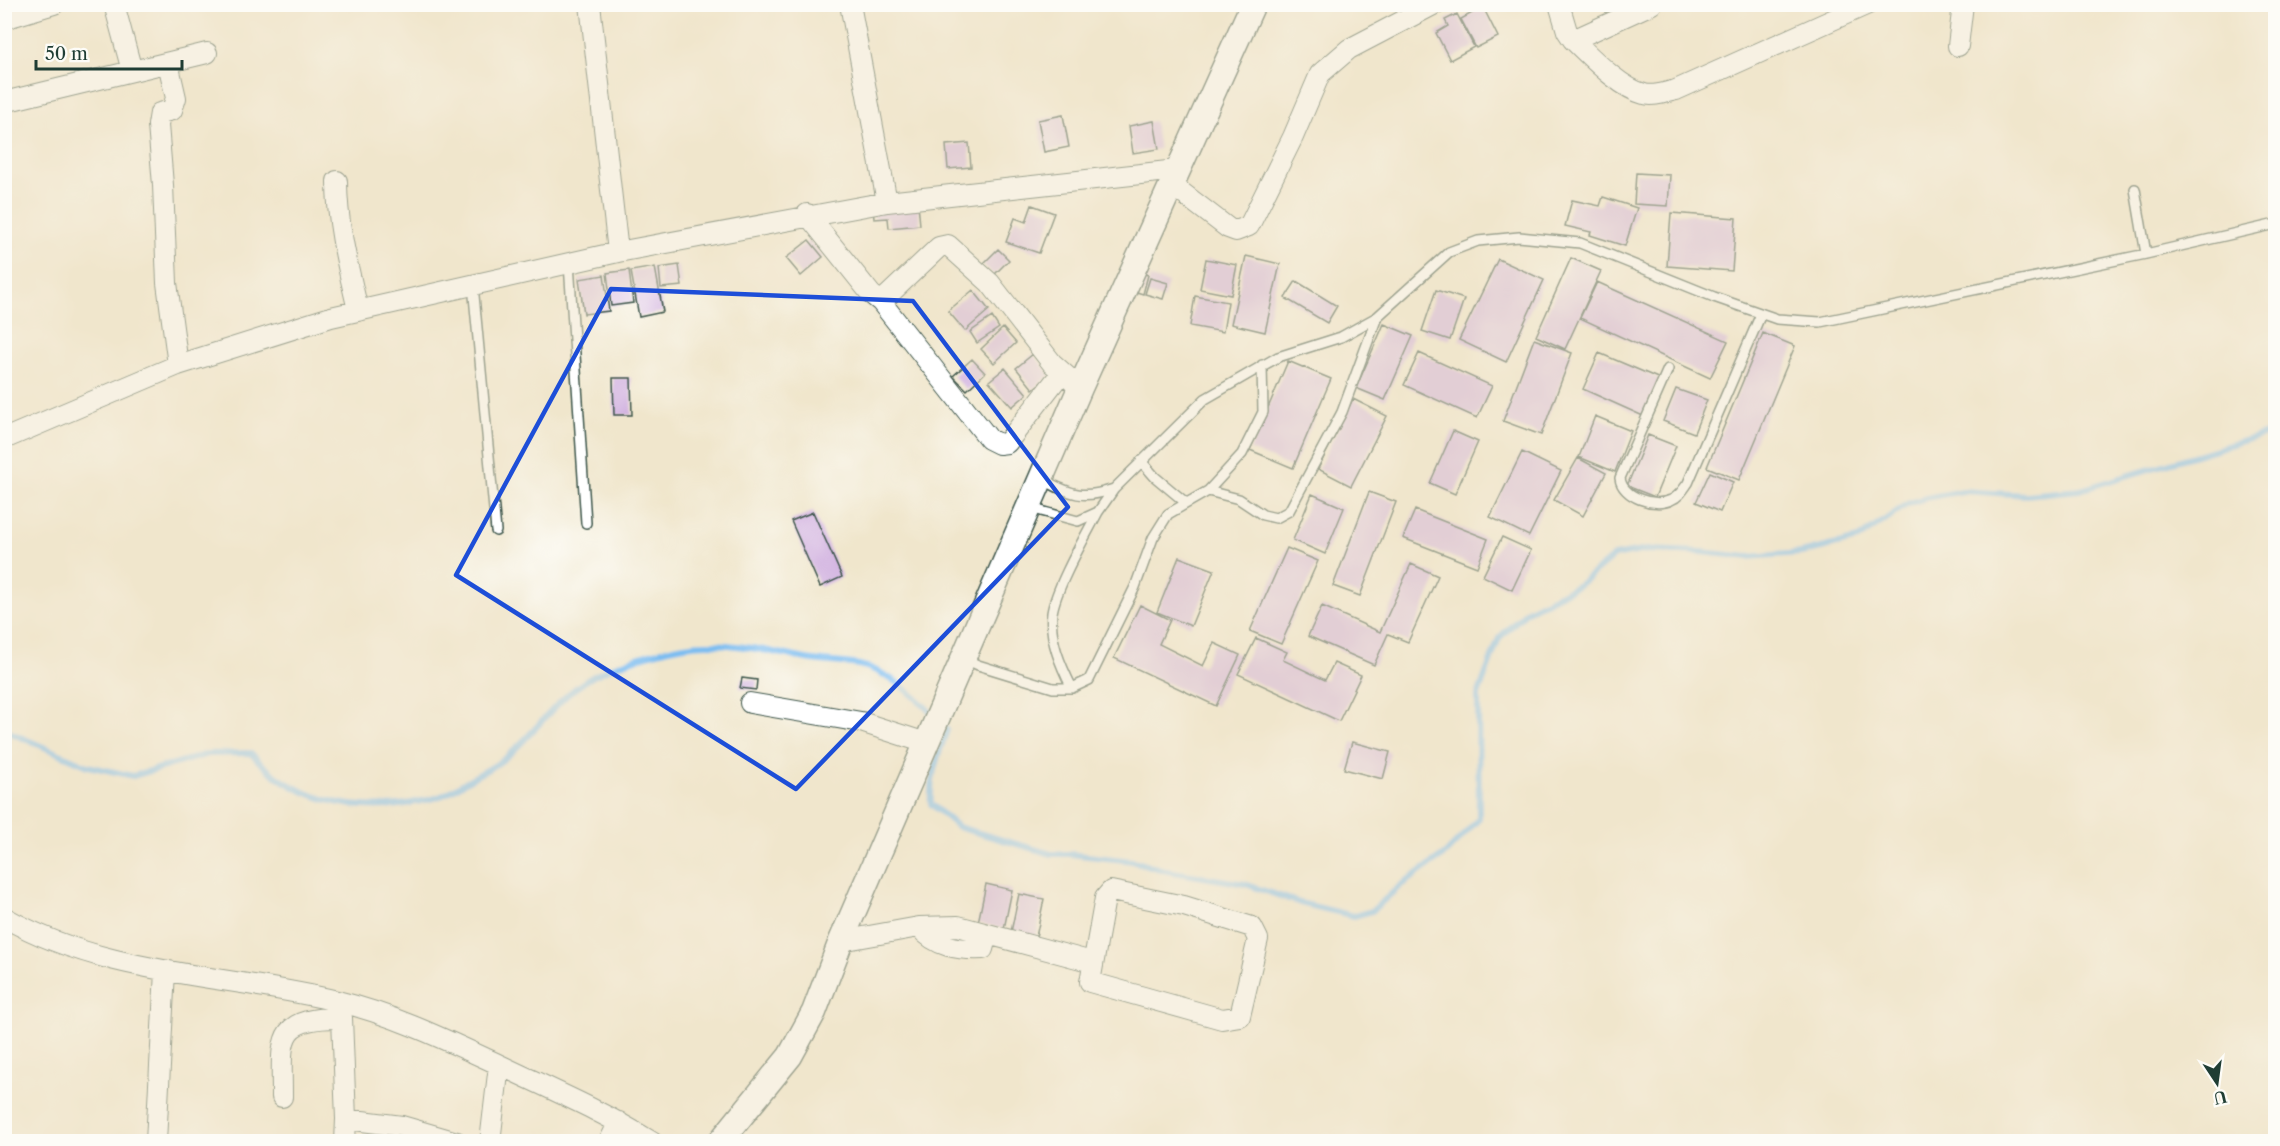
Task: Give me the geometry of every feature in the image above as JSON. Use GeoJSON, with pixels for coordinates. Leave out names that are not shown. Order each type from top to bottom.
{"type":"FeatureCollection","features":[{"type":"Feature","properties":{"kind":"street"},"geometry":{"type":"LineString","coordinates":[[4,19],[54,4]]}},
{"type":"Feature","properties":{"kind":"street"},"geometry":{"type":"LineString","coordinates":[[114,4],[132,71]]}},
{"type":"Feature","properties":{"kind":"street"},"geometry":{"type":"LineString","coordinates":[[590,4],[618,252]]}},
{"type":"Feature","properties":{"kind":"street"},"geometry":{"type":"LineString","coordinates":[[849,4],[887,202]]}},
{"type":"Feature","properties":{"kind":"street"},"geometry":{"type":"LineString","coordinates":[[720,1142],[790,1056],[814,1012],[841,941],[1080,388],[1252,4]]}},
{"type":"Feature","properties":{"kind":"street"},"geometry":{"type":"LineString","coordinates":[[4,439],[178,364],[358,310],[618,252],[807,214],[887,202],[1174,177],[1228,228],[1236,231],[1249,226],[1293,137],[1320,74],[1349,49],[1435,4]]}},
{"type":"Feature","properties":{"kind":"street"},"geometry":{"type":"LineString","coordinates":[[1559,4],[1567,31],[1573,40],[1602,67],[1642,94],[1676,90],[1868,4]]}},
{"type":"Feature","properties":{"kind":"street"},"geometry":{"type":"LineString","coordinates":[[1573,40],[1652,4]]}},
{"type":"Feature","properties":{"kind":"street"},"geometry":{"type":"LineString","coordinates":[[1958,46],[1963,4]]}},
{"type":"Feature","properties":{"kind":"street"},"geometry":{"type":"LineString","coordinates":[[4,102],[207,53]]}},
{"type":"Feature","properties":{"kind":"street"},"geometry":{"type":"LineString","coordinates":[[168,63],[176,102],[172,110],[160,113],[158,125],[164,185],[167,283],[178,364]]}},
{"type":"Feature","properties":{"kind":"street"},"geometry":{"type":"LineString","coordinates":[[337,181],[340,230],[358,310]]}},
{"type":"Feature","properties":{"kind":"street"},"geometry":{"type":"LineString","coordinates":[[807,214],[871,294],[881,302],[989,440],[999,444],[1007,443],[1062,372]]}},
{"type":"Feature","properties":{"kind":"street"},"geometry":{"type":"LineString","coordinates":[[881,302],[939,247],[948,245],[990,283],[1052,363],[1080,388]]}},
{"type":"Feature","properties":{"kind":"street"},"geometry":{"type":"LineString","coordinates":[[750,703],[861,722],[934,727]]}},
{"type":"Feature","properties":{"kind":"street"},"geometry":{"type":"LineString","coordinates":[[1111,891],[1184,906],[1252,927],[1258,939],[1243,1010],[1240,1016],[1233,1019],[1222,1019],[1090,982],[1092,962],[1105,898],[1111,891]]}},
{"type":"Feature","properties":{"kind":"street"},"geometry":{"type":"LineString","coordinates":[[4,917],[85,953],[165,971],[294,991],[340,1009]]}},
{"type":"Feature","properties":{"kind":"street"},"geometry":{"type":"LineString","coordinates":[[841,941],[919,927],[958,926],[1092,962]]}},
{"type":"Feature","properties":{"kind":"street"},"geometry":{"type":"LineString","coordinates":[[156,1142],[165,971]]}},
{"type":"Feature","properties":{"kind":"street"},"geometry":{"type":"LineString","coordinates":[[340,1009],[346,1119],[345,1142]]}},
{"type":"Feature","properties":{"kind":"street"},"geometry":{"type":"LineString","coordinates":[[282,1097],[282,1050],[286,1033],[295,1024],[340,1009],[372,1010],[499,1065],[619,1122],[652,1142]]}},
{"type":"Feature","properties":{"kind":"street"},"geometry":{"type":"LineString","coordinates":[[490,1142],[499,1065]]}},
{"type":"Feature","properties":{"kind":"street"},"geometry":{"type":"LineString","coordinates":[[346,1119],[402,1126],[457,1142]]}},
{"type":"Feature","properties":{"kind":"street"},"geometry":{"type":"LineString","coordinates":[[609,1142],[619,1122]]}},
{"type":"Feature","properties":{"kind":"lane"},"geometry":{"type":"LineString","coordinates":[[2135,189],[2146,254]]}},
{"type":"Feature","properties":{"kind":"lane"},"geometry":{"type":"LineString","coordinates":[[1072,688],[1056,648],[1052,613],[1070,568],[1098,512],[1114,489],[1205,399],[1278,357],[1341,337],[1377,317],[1449,252],[1478,241],[1519,237],[1580,243],[1761,314],[1778,319],[1820,322],[2146,254],[2276,224]]}},
{"type":"Feature","properties":{"kind":"lane"},"geometry":{"type":"LineString","coordinates":[[568,263],[586,523]]}},
{"type":"Feature","properties":{"kind":"lane"},"geometry":{"type":"LineString","coordinates":[[473,285],[496,531]]}},
{"type":"Feature","properties":{"kind":"lane"},"geometry":{"type":"LineString","coordinates":[[1668,369],[1620,478],[1621,487],[1626,492],[1659,503],[1671,501],[1688,483],[1761,314]]}},
{"type":"Feature","properties":{"kind":"lane"},"geometry":{"type":"LineString","coordinates":[[1208,491],[1239,499],[1263,515],[1276,518],[1289,511],[1342,412],[1377,317]]}},
{"type":"Feature","properties":{"kind":"lane"},"geometry":{"type":"LineString","coordinates":[[963,658],[978,665],[1053,688],[1072,688],[1089,680],[1098,666],[1135,587],[1153,538],[1168,514],[1185,502],[1208,491],[1242,454],[1263,411],[1262,365]]}},
{"type":"Feature","properties":{"kind":"lane"},"geometry":{"type":"LineString","coordinates":[[1142,461],[1155,477],[1185,502]]}},
{"type":"Feature","properties":{"kind":"lane"},"geometry":{"type":"LineString","coordinates":[[1041,479],[1072,495],[1093,496],[1114,489]]}},
{"type":"Feature","properties":{"kind":"lane"},"geometry":{"type":"LineString","coordinates":[[1029,508],[1078,521],[1098,512]]}},
{"type":"Feature","properties":{"kind":"highlighted area"},"geometry":{"type":"Polygon","coordinates":[[[611,289],[913,301],[1068,507],[796,789],[456,575],[611,289]]]}},
{"type":"Feature","properties":{"kind":"building"},"geometry":{"type":"Polygon","coordinates":[[[1483,7],[1498,37],[1476,48],[1461,19],[1483,7]]]}},
{"type":"Feature","properties":{"kind":"building"},"geometry":{"type":"Polygon","coordinates":[[[1457,14],[1474,47],[1450,60],[1436,33],[1448,26],[1445,20],[1457,14]]]}},
{"type":"Feature","properties":{"kind":"building"},"geometry":{"type":"Polygon","coordinates":[[[1063,115],[1069,147],[1044,152],[1038,120],[1063,115]]]}},
{"type":"Feature","properties":{"kind":"building"},"geometry":{"type":"Polygon","coordinates":[[[1154,121],[1159,149],[1133,153],[1129,126],[1154,121]]]}},
{"type":"Feature","properties":{"kind":"building"},"geometry":{"type":"Polygon","coordinates":[[[969,143],[971,167],[948,169],[946,145],[969,143]]]}},
{"type":"Feature","properties":{"kind":"building"},"geometry":{"type":"Polygon","coordinates":[[[1636,173],[1670,175],[1668,206],[1634,204],[1636,173]]]}},
{"type":"Feature","properties":{"kind":"building"},"geometry":{"type":"Polygon","coordinates":[[[1603,197],[1637,208],[1625,246],[1590,235],[1591,232],[1565,226],[1572,200],[1600,206],[1603,197]]]}},
{"type":"Feature","properties":{"kind":"building"},"geometry":{"type":"Polygon","coordinates":[[[918,204],[920,225],[889,228],[888,218],[874,219],[873,208],[918,204]]]}},
{"type":"Feature","properties":{"kind":"building"},"geometry":{"type":"Polygon","coordinates":[[[1032,205],[1054,213],[1039,253],[1006,242],[1015,218],[1026,222],[1032,205]]]}},
{"type":"Feature","properties":{"kind":"building"},"geometry":{"type":"Polygon","coordinates":[[[1671,213],[1736,218],[1732,271],[1667,266],[1671,213]]]}},
{"type":"Feature","properties":{"kind":"building"},"geometry":{"type":"Polygon","coordinates":[[[809,240],[823,257],[801,276],[786,258],[809,240]]]}},
{"type":"Feature","properties":{"kind":"building"},"geometry":{"type":"Polygon","coordinates":[[[998,249],[1009,260],[994,275],[983,264],[998,249]]]}},
{"type":"Feature","properties":{"kind":"building"},"geometry":{"type":"Polygon","coordinates":[[[1246,256],[1280,264],[1265,332],[1231,324],[1246,256]]]}},
{"type":"Feature","properties":{"kind":"building"},"geometry":{"type":"Polygon","coordinates":[[[1571,258],[1601,271],[1565,349],[1536,336],[1571,258]]]}},
{"type":"Feature","properties":{"kind":"building"},"geometry":{"type":"Polygon","coordinates":[[[1206,259],[1237,265],[1231,295],[1200,289],[1206,259]]]}},
{"type":"Feature","properties":{"kind":"building"},"geometry":{"type":"Polygon","coordinates":[[[1498,259],[1544,280],[1506,362],[1459,340],[1498,259]]]}},
{"type":"Feature","properties":{"kind":"building"},"geometry":{"type":"Polygon","coordinates":[[[679,265],[682,286],[661,288],[659,268],[679,265]]]}},
{"type":"Feature","properties":{"kind":"building"},"geometry":{"type":"Polygon","coordinates":[[[655,267],[663,312],[639,317],[631,271],[655,267]]]}},
{"type":"Feature","properties":{"kind":"building"},"geometry":{"type":"Polygon","coordinates":[[[629,270],[633,303],[611,306],[607,273],[629,270]]]}},
{"type":"Feature","properties":{"kind":"building"},"geometry":{"type":"Polygon","coordinates":[[[1135,271],[1148,275],[1143,294],[1130,290],[1135,271]]]}},
{"type":"Feature","properties":{"kind":"building"},"geometry":{"type":"Polygon","coordinates":[[[604,275],[609,311],[584,314],[579,279],[604,275]]]}},
{"type":"Feature","properties":{"kind":"building"},"geometry":{"type":"Polygon","coordinates":[[[1150,278],[1168,283],[1163,299],[1145,294],[1150,278]]]}},
{"type":"Feature","properties":{"kind":"building"},"geometry":{"type":"Polygon","coordinates":[[[1296,281],[1337,306],[1327,323],[1285,298],[1296,281]]]}},
{"type":"Feature","properties":{"kind":"building"},"geometry":{"type":"Polygon","coordinates":[[[1597,282],[1728,341],[1710,378],[1580,318],[1597,282]]]}},
{"type":"Feature","properties":{"kind":"building"},"geometry":{"type":"Polygon","coordinates":[[[973,290],[989,310],[965,331],[948,311],[973,290]]]}},
{"type":"Feature","properties":{"kind":"building"},"geometry":{"type":"Polygon","coordinates":[[[1436,290],[1464,299],[1450,340],[1422,331],[1436,290]]]}},
{"type":"Feature","properties":{"kind":"building"},"geometry":{"type":"Polygon","coordinates":[[[1195,296],[1228,302],[1223,332],[1190,326],[1195,296]]]}},
{"type":"Feature","properties":{"kind":"building"},"geometry":{"type":"Polygon","coordinates":[[[992,317],[999,328],[977,343],[970,332],[992,317]]]}},
{"type":"Feature","properties":{"kind":"building"},"geometry":{"type":"Polygon","coordinates":[[[1384,324],[1413,336],[1385,400],[1356,388],[1384,324]]]}},
{"type":"Feature","properties":{"kind":"building"},"geometry":{"type":"Polygon","coordinates":[[[1003,328],[1016,343],[994,363],[981,349],[1003,328]]]}},
{"type":"Feature","properties":{"kind":"building"},"geometry":{"type":"Polygon","coordinates":[[[1763,333],[1795,346],[1739,480],[1707,467],[1763,333]]]}},
{"type":"Feature","properties":{"kind":"building"},"geometry":{"type":"Polygon","coordinates":[[[1534,339],[1572,353],[1541,435],[1503,421],[1534,339]]]}},
{"type":"Feature","properties":{"kind":"building"},"geometry":{"type":"Polygon","coordinates":[[[1419,353],[1492,386],[1477,418],[1404,385],[1419,353]]]}},
{"type":"Feature","properties":{"kind":"building"},"geometry":{"type":"Polygon","coordinates":[[[1599,353],[1660,379],[1643,416],[1583,389],[1599,353]]]}},
{"type":"Feature","properties":{"kind":"building"},"geometry":{"type":"Polygon","coordinates":[[[1033,354],[1050,375],[1033,389],[1016,368],[1033,354]]]}},
{"type":"Feature","properties":{"kind":"building"},"geometry":{"type":"Polygon","coordinates":[[[972,359],[985,373],[967,390],[953,376],[972,359]]]}},
{"type":"Feature","properties":{"kind":"building"},"geometry":{"type":"Polygon","coordinates":[[[1288,361],[1331,379],[1293,468],[1250,450],[1288,361]]]}},
{"type":"Feature","properties":{"kind":"building"},"geometry":{"type":"Polygon","coordinates":[[[1005,368],[1027,394],[1012,407],[989,381],[1005,368]]]}},
{"type":"Feature","properties":{"kind":"building"},"geometry":{"type":"Polygon","coordinates":[[[613,378],[631,378],[632,415],[614,415],[613,378]]]}},
{"type":"Feature","properties":{"kind":"building"},"geometry":{"type":"Polygon","coordinates":[[[1676,389],[1707,400],[1694,433],[1663,421],[1676,389]]]}},
{"type":"Feature","properties":{"kind":"building"},"geometry":{"type":"Polygon","coordinates":[[[1353,399],[1387,416],[1351,486],[1318,469],[1353,399]]]}},
{"type":"Feature","properties":{"kind":"building"},"geometry":{"type":"Polygon","coordinates":[[[1595,416],[1631,431],[1615,472],[1579,457],[1595,416]]]}},
{"type":"Feature","properties":{"kind":"building"},"geometry":{"type":"Polygon","coordinates":[[[1453,431],[1478,442],[1455,494],[1430,483],[1453,431]]]}},
{"type":"Feature","properties":{"kind":"building"},"geometry":{"type":"Polygon","coordinates":[[[1648,435],[1676,446],[1655,497],[1627,486],[1648,435]]]}},
{"type":"Feature","properties":{"kind":"building"},"geometry":{"type":"Polygon","coordinates":[[[1522,452],[1561,471],[1529,536],[1490,517],[1522,452]]]}},
{"type":"Feature","properties":{"kind":"building"},"geometry":{"type":"Polygon","coordinates":[[[1578,458],[1606,473],[1583,516],[1554,500],[1578,458]]]}},
{"type":"Feature","properties":{"kind":"building"},"geometry":{"type":"Polygon","coordinates":[[[1710,472],[1733,482],[1720,512],[1696,502],[1710,472]]]}},
{"type":"Feature","properties":{"kind":"building"},"geometry":{"type":"Polygon","coordinates":[[[1369,492],[1396,502],[1360,596],[1333,586],[1369,492]]]}},
{"type":"Feature","properties":{"kind":"building"},"geometry":{"type":"Polygon","coordinates":[[[1312,494],[1344,508],[1325,554],[1293,540],[1312,494]]]}},
{"type":"Feature","properties":{"kind":"building"},"geometry":{"type":"Polygon","coordinates":[[[1415,510],[1488,539],[1477,567],[1403,538],[1415,510]]]}},
{"type":"Feature","properties":{"kind":"building"},"geometry":{"type":"Polygon","coordinates":[[[813,512],[842,577],[820,587],[791,521],[813,512]]]}},
{"type":"Feature","properties":{"kind":"building"},"geometry":{"type":"Polygon","coordinates":[[[1502,537],[1531,550],[1512,590],[1483,576],[1502,537]]]}},
{"type":"Feature","properties":{"kind":"building"},"geometry":{"type":"Polygon","coordinates":[[[1287,548],[1318,561],[1281,644],[1250,631],[1287,548]]]}},
{"type":"Feature","properties":{"kind":"building"},"geometry":{"type":"Polygon","coordinates":[[[1179,557],[1214,570],[1191,626],[1157,612],[1179,557]]]}},
{"type":"Feature","properties":{"kind":"building"},"geometry":{"type":"Polygon","coordinates":[[[1411,564],[1438,576],[1408,642],[1388,634],[1374,665],[1308,636],[1322,606],[1380,632],[1411,564]]]}},
{"type":"Feature","properties":{"kind":"building"},"geometry":{"type":"Polygon","coordinates":[[[1140,605],[1170,620],[1159,644],[1203,666],[1214,643],[1240,655],[1216,706],[1114,658],[1140,605]]]}},
{"type":"Feature","properties":{"kind":"building"},"geometry":{"type":"Polygon","coordinates":[[[1256,638],[1287,652],[1283,660],[1325,680],[1334,663],[1361,675],[1339,721],[1238,674],[1256,638]]]}},
{"type":"Feature","properties":{"kind":"building"},"geometry":{"type":"Polygon","coordinates":[[[742,678],[757,680],[756,690],[740,688],[742,678]]]}},
{"type":"Feature","properties":{"kind":"building"},"geometry":{"type":"Polygon","coordinates":[[[1352,742],[1390,752],[1383,779],[1344,769],[1352,742]]]}},
{"type":"Feature","properties":{"kind":"building"},"geometry":{"type":"Polygon","coordinates":[[[986,884],[1012,890],[1004,929],[978,923],[986,884]]]}},
{"type":"Feature","properties":{"kind":"building"},"geometry":{"type":"Polygon","coordinates":[[[1019,894],[1044,899],[1036,937],[1011,932],[1019,894]]]}},
{"type":"Feature","properties":{"kind":"waterway"},"geometry":{"type":"LineString","coordinates":[[940,723],[947,730],[933,776],[931,804],[958,827],[1051,854],[1133,861],[1167,871],[1245,884],[1300,903],[1354,916],[1372,911],[1401,885],[1444,855],[1479,819],[1478,695],[1499,638],[1527,611],[1579,585],[1614,556],[1647,550],[1748,557],[1801,553],[1858,539],[1909,503],[1926,498],[1963,491],[2026,495],[2080,490],[2276,431]]}},
{"type":"Feature","properties":{"kind":"waterway"},"geometry":{"type":"LineString","coordinates":[[4,730],[88,766],[133,776],[208,754],[251,753],[267,769],[304,792],[346,804],[390,806],[435,798],[494,766],[517,747],[562,700],[587,680],[626,662],[681,647],[707,644],[731,645],[806,659],[859,665],[890,678],[934,716]]}}]}
